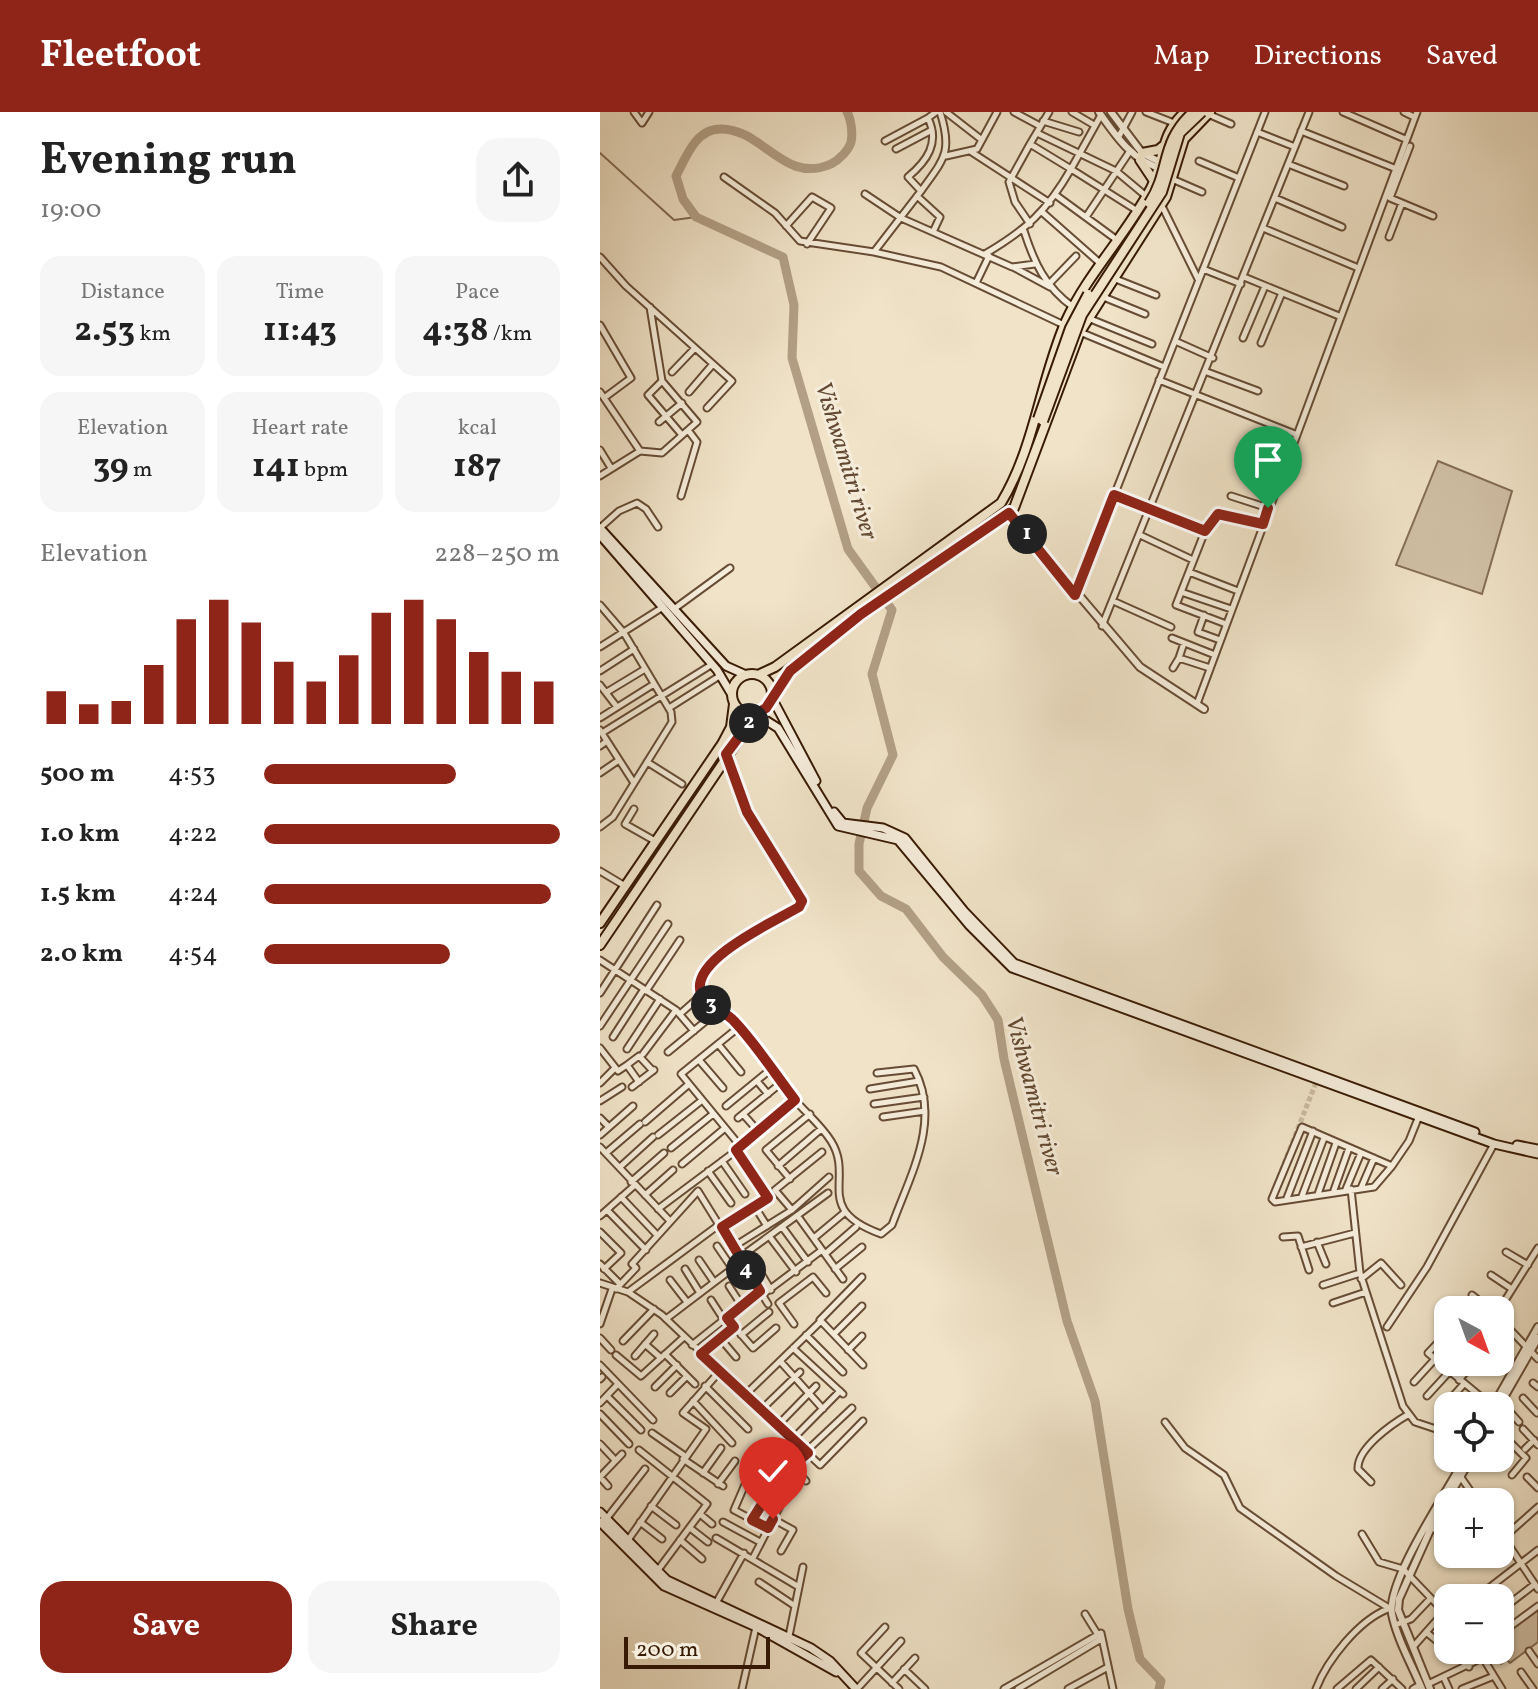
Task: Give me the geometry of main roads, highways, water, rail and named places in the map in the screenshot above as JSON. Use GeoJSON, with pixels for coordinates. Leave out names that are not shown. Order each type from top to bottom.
{"type":"FeatureCollection","features":[{"type":"Feature","properties":{"kind":"main road"},"geometry":{"type":"LineString","coordinates":[[1036,435],[1033,415],[1073,307],[1146,196],[1154,181],[1163,145],[1174,123],[1185,112]]}},
{"type":"Feature","properties":{"kind":"main road"},"geometry":{"type":"LineString","coordinates":[[687,629],[726,666],[746,675],[758,675],[775,667],[907,577],[1009,513],[1023,485],[1076,314],[1153,197],[1172,134],[1193,112]]}},
{"type":"Feature","properties":{"kind":"main road"},"geometry":{"type":"LineString","coordinates":[[1041,420],[1082,315],[1162,192],[1180,133],[1207,113]]}},
{"type":"Feature","properties":{"kind":"main road"},"geometry":{"type":"LineString","coordinates":[[907,577],[1001,503],[1036,435],[1047,427],[1080,332],[1161,205],[1184,139],[1207,113]]}},
{"type":"Feature","properties":{"kind":"main road"},"geometry":{"type":"LineString","coordinates":[[1154,181],[1141,156],[1163,145]]}},
{"type":"Feature","properties":{"kind":"main road"},"geometry":{"type":"LineString","coordinates":[[1001,503],[1010,504],[1009,513]]}},
{"type":"Feature","properties":{"kind":"main road"},"geometry":{"type":"LineString","coordinates":[[600,528],[687,629],[721,675],[733,700],[743,712],[756,714],[778,728],[836,824],[886,832],[910,843],[945,889],[1014,963],[1492,1142],[1538,1152]]}},
{"type":"Feature","properties":{"kind":"main road"},"geometry":{"type":"LineString","coordinates":[[602,540],[669,607]]}},
{"type":"Feature","properties":{"kind":"main road"},"geometry":{"type":"LineString","coordinates":[[600,945],[726,754],[756,714],[766,708],[790,671],[858,610]]}},
{"type":"Feature","properties":{"kind":"main road"},"geometry":{"type":"LineString","coordinates":[[600,923],[722,744],[731,727],[736,683],[746,675]]}},
{"type":"Feature","properties":{"kind":"main road"},"geometry":{"type":"LineString","coordinates":[[758,675],[771,687],[781,721],[843,826]]}},
{"type":"Feature","properties":{"kind":"main road"},"geometry":{"type":"LineString","coordinates":[[602,1518],[628,1540],[654,1574]]}},
{"type":"Feature","properties":{"kind":"main road"},"geometry":{"type":"LineString","coordinates":[[602,1518],[654,1574],[844,1677]]}},
{"type":"Feature","properties":{"kind":"main road"},"geometry":{"type":"LineString","coordinates":[[715,1606],[789,1636],[830,1661],[856,1689]]}},
{"type":"Feature","properties":{"kind":"waterway","name":"Vishwamitri river"},"geometry":{"type":"LineString","coordinates":[[847,112],[851,142],[831,164],[799,167],[786,162],[749,137],[720,129],[712,130],[698,139],[676,176],[683,199],[696,217],[783,257],[794,305],[792,358],[848,549],[892,610],[872,674],[893,755],[867,808],[859,844],[859,871],[881,896],[906,909],[943,957],[982,995],[998,1020],[1004,1059],[1067,1321],[1095,1401],[1128,1609],[1140,1659],[1161,1681],[1159,1689]]}},
{"type":"Feature","properties":{"kind":"waterway"},"geometry":{"type":"LineString","coordinates":[[600,153],[674,220],[696,217]]}},
{"type":"Feature","properties":{"kind":"tunnel"},"geometry":{"type":"LineString","coordinates":[[1270,1199],[1317,1080]]}}]}
